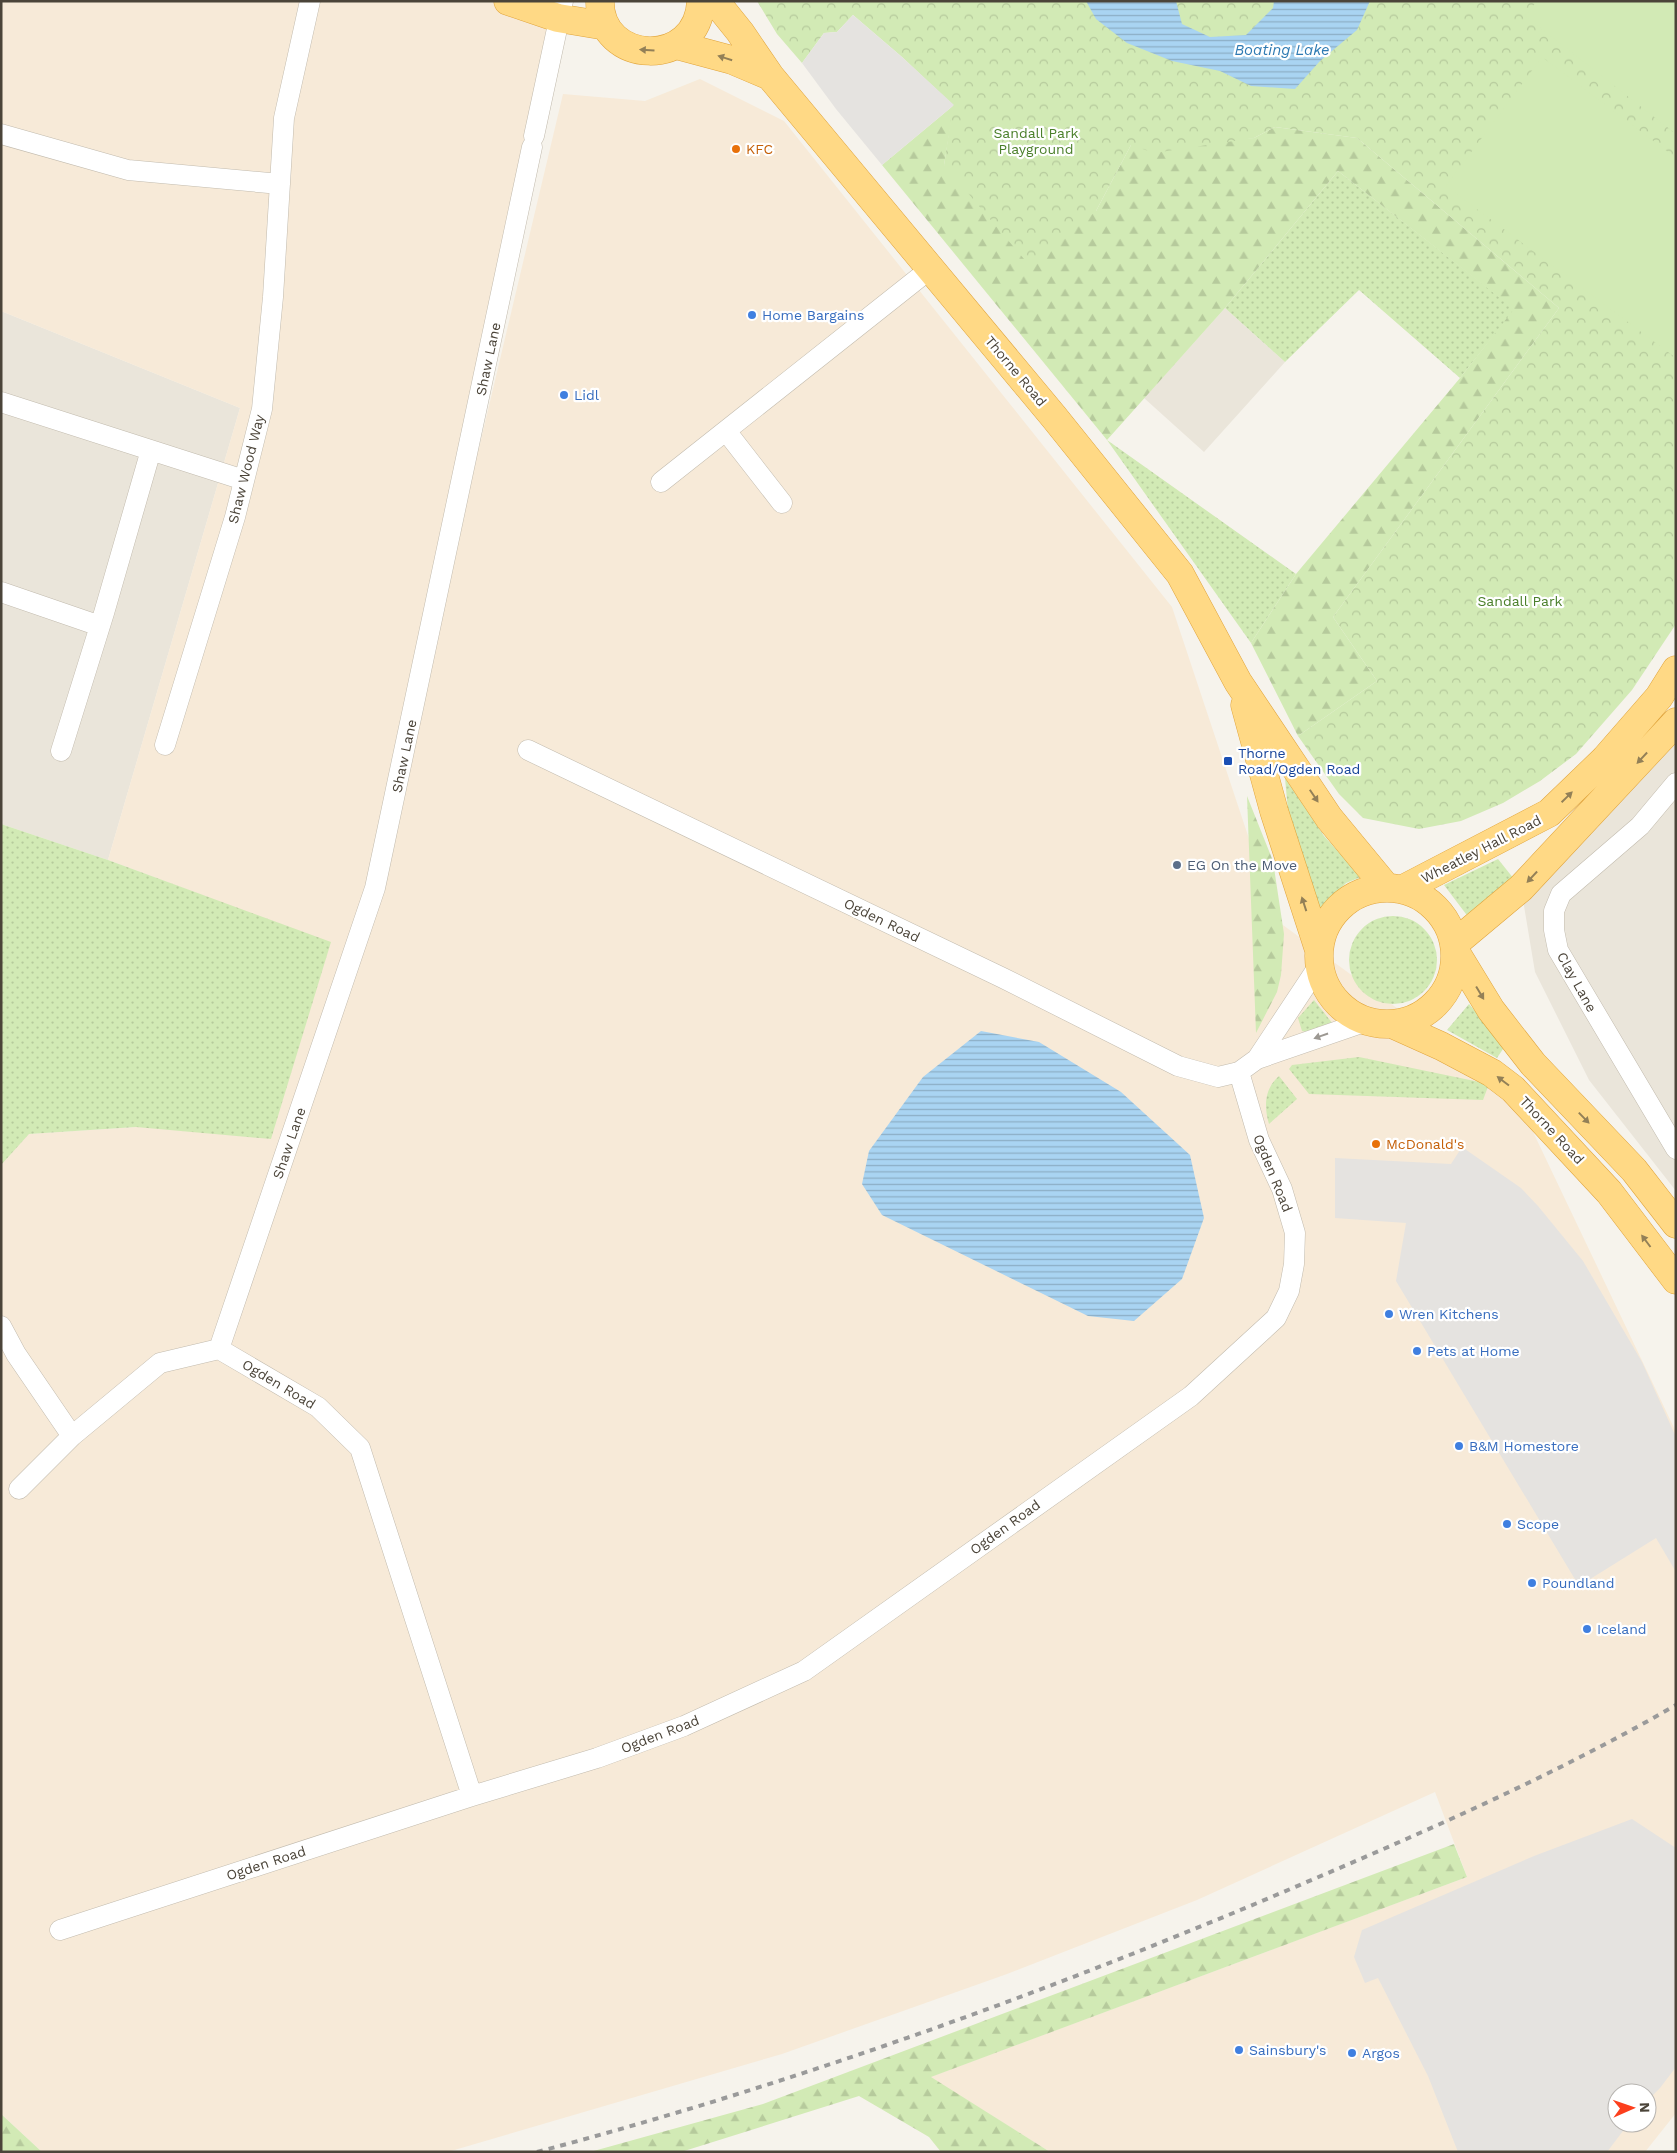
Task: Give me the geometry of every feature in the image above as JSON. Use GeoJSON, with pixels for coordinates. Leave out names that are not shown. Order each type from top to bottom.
{"type":"FeatureCollection","features":[{"type":"Feature","properties":{"kind":"highway"},"geometry":{"type":"LineString","coordinates":[[508,1],[560,10],[603,14],[614,37],[628,47],[646,52],[668,49],[693,31],[700,13],[701,1]]}},
{"type":"Feature","properties":{"kind":"highway","name":"Thorne Road"},"geometry":{"type":"LineString","coordinates":[[715,1],[740,32],[770,76],[1054,417],[1180,574],[1238,682],[1329,818],[1395,888]]}},
{"type":"Feature","properties":{"kind":"highway","name":"Thorne Road"},"geometry":{"type":"LineString","coordinates":[[676,45],[732,60],[770,76]]}},
{"type":"Feature","properties":{"kind":"highway","name":"Wheatley Hall Road"},"geometry":{"type":"LineString","coordinates":[[1395,888],[1549,813],[1606,759],[1659,697],[1676,670]]}},
{"type":"Feature","properties":{"kind":"highway","name":"Thorne Road"},"geometry":{"type":"LineString","coordinates":[[1238,682],[1274,811],[1319,957]]}},
{"type":"Feature","properties":{"kind":"highway"},"geometry":{"type":"LineString","coordinates":[[1676,722],[1521,888],[1455,948],[1452,978],[1438,1000],[1418,1017],[1380,1022],[1344,1009],[1335,1000],[1325,983],[1319,957],[1326,926],[1340,906],[1362,892],[1395,888],[1416,894],[1437,909],[1451,931],[1455,948],[1491,1010],[1533,1064],[1634,1170],[1676,1224]]}},
{"type":"Feature","properties":{"kind":"highway","name":"Thorne Road"},"geometry":{"type":"LineString","coordinates":[[1380,1022],[1441,1046],[1483,1069],[1513,1089],[1609,1192],[1676,1280]]}},
{"type":"Feature","properties":{"kind":"street","name":"Shaw Wood Way"},"geometry":{"type":"LineString","coordinates":[[165,745],[235,517],[262,409],[272,298],[284,118],[310,1]]}},
{"type":"Feature","properties":{"kind":"street","name":"Shaw Lane"},"geometry":{"type":"LineString","coordinates":[[219,1349],[375,888],[560,10]]}},
{"type":"Feature","properties":{"kind":"street"},"geometry":{"type":"LineString","coordinates":[[1,134],[128,170],[280,184]]}},
{"type":"Feature","properties":{"kind":"street"},"geometry":{"type":"LineString","coordinates":[[660,482],[930,269]]}},
{"type":"Feature","properties":{"kind":"street"},"geometry":{"type":"LineString","coordinates":[[1,402],[244,480]]}},
{"type":"Feature","properties":{"kind":"street"},"geometry":{"type":"LineString","coordinates":[[726,431],[782,503]]}},
{"type":"Feature","properties":{"kind":"street"},"geometry":{"type":"LineString","coordinates":[[61,751],[100,626],[151,450]]}},
{"type":"Feature","properties":{"kind":"street"},"geometry":{"type":"LineString","coordinates":[[1,592],[100,626]]}},
{"type":"Feature","properties":{"kind":"street","name":"Ogden Road"},"geometry":{"type":"LineString","coordinates":[[528,750],[1003,978],[1178,1066],[1218,1077],[1239,1072],[1256,1059],[1380,1022]]}},
{"type":"Feature","properties":{"kind":"street","name":"Clay Lane"},"geometry":{"type":"LineString","coordinates":[[1676,783],[1640,826],[1561,894],[1554,911],[1554,930],[1558,950],[1676,1149]]}},
{"type":"Feature","properties":{"kind":"street","name":"Ogden Road"},"geometry":{"type":"LineString","coordinates":[[1256,1059],[1319,957]]}},
{"type":"Feature","properties":{"kind":"street","name":"Ogden Road"},"geometry":{"type":"LineString","coordinates":[[60,1930],[472,1796],[597,1758],[684,1726],[804,1671],[1191,1396],[1276,1318],[1289,1291],[1294,1264],[1295,1233],[1282,1189],[1259,1140],[1239,1072]]}},
{"type":"Feature","properties":{"kind":"street"},"geometry":{"type":"LineString","coordinates":[[1,1326],[16,1354],[72,1436]]}},
{"type":"Feature","properties":{"kind":"street"},"geometry":{"type":"LineString","coordinates":[[18,1489],[72,1436],[160,1363],[219,1349]]}},
{"type":"Feature","properties":{"kind":"street","name":"Ogden Road"},"geometry":{"type":"LineString","coordinates":[[219,1349],[318,1407],[360,1448],[472,1796]]}},
{"type":"Feature","properties":{"kind":"shaded area"},"geometry":{"type":"Polygon","coordinates":[[[1,1],[510,1],[558,18],[471,445],[479,448],[563,94],[645,101],[700,79],[784,121],[1172,607],[1276,920],[1515,1094],[1676,1432],[1676,2113],[1645,2152],[1050,2152],[930,2077],[1467,1877],[1435,1792],[1197,1900],[1007,1974],[782,2054],[451,2151],[42,2152],[1,2114],[1,1165],[28,1134],[136,1127],[330,943],[108,860],[240,408],[1,311],[1,1]]]}},
{"type":"Feature","properties":{"kind":"shaded area"},"geometry":{"type":"Polygon","coordinates":[[[853,15],[954,105],[882,165],[836,109],[802,63],[824,33],[837,32],[853,15]]]}},
{"type":"Feature","properties":{"kind":"shaded area"},"geometry":{"type":"Polygon","coordinates":[[[1225,308],[1285,362],[1204,452],[1144,398],[1225,308]]]}},
{"type":"Feature","properties":{"kind":"shaded area"},"geometry":{"type":"Polygon","coordinates":[[[1,311],[240,408],[108,860],[1,824],[1,311]]]}},
{"type":"Feature","properties":{"kind":"shaded area"},"geometry":{"type":"Polygon","coordinates":[[[1676,722],[1676,1191],[1589,1080],[1535,972],[1521,888],[1676,722]]]}},
{"type":"Feature","properties":{"kind":"shaded area"},"geometry":{"type":"Polygon","coordinates":[[[1462,1147],[1521,1188],[1538,1206],[1583,1261],[1642,1362],[1676,1437],[1676,1572],[1656,1538],[1579,1586],[1396,1281],[1406,1223],[1335,1218],[1335,1158],[1451,1164],[1462,1147]]]}},
{"type":"Feature","properties":{"kind":"shaded area"},"geometry":{"type":"Polygon","coordinates":[[[1632,1819],[1676,1848],[1676,2067],[1657,2091],[1657,2083],[1607,2083],[1607,2133],[1621,2133],[1607,2152],[1458,2152],[1428,2076],[1378,1978],[1365,1983],[1354,1957],[1362,1930],[1534,1856],[1632,1819]]]}},
{"type":"Feature","properties":{"kind":"green space","name":"Sandall Park"},"geometry":{"type":"Polygon","coordinates":[[[757,1],[1676,1],[1676,624],[1632,690],[1576,754],[1540,781],[1503,803],[1461,821],[1419,829],[1363,818],[1339,794],[1298,736],[1377,681],[1333,617],[1559,308],[1357,138],[1275,127],[1254,138],[1154,153],[1131,145],[1096,211],[1030,266],[944,165],[953,105],[902,57],[853,15],[837,32],[824,33],[802,63],[777,34],[757,1]]]}},
{"type":"Feature","properties":{"kind":"green space"},"geometry":{"type":"Polygon","coordinates":[[[1537,1],[1676,1],[1676,134],[1525,16],[1537,1]]]}},
{"type":"Feature","properties":{"kind":"green space"},"geometry":{"type":"Polygon","coordinates":[[[1542,57],[1676,158],[1676,358],[1446,186],[1542,57]]]}},
{"type":"Feature","properties":{"kind":"green space"},"geometry":{"type":"Polygon","coordinates":[[[954,105],[944,165],[1096,211],[1131,145],[1254,138],[1275,127],[1357,138],[1559,308],[1333,617],[1377,681],[1298,736],[1251,643],[1296,574],[1460,378],[1514,309],[1338,171],[1225,308],[1107,440],[882,165],[954,105]]]}},
{"type":"Feature","properties":{"kind":"green space"},"geometry":{"type":"Polygon","coordinates":[[[1338,171],[1515,309],[1460,378],[1359,290],[1285,362],[1225,308],[1338,171]]]}},
{"type":"Feature","properties":{"kind":"green space"},"geometry":{"type":"Polygon","coordinates":[[[1107,440],[1296,574],[1251,643],[1107,440]]]}},
{"type":"Feature","properties":{"kind":"green space"},"geometry":{"type":"Polygon","coordinates":[[[1285,778],[1324,836],[1361,877],[1346,883],[1319,911],[1290,833],[1285,778]]]}},
{"type":"Feature","properties":{"kind":"green space"},"geometry":{"type":"Polygon","coordinates":[[[1247,796],[1273,861],[1284,934],[1281,975],[1277,992],[1256,1033],[1247,796]]]}},
{"type":"Feature","properties":{"kind":"green space"},"geometry":{"type":"Polygon","coordinates":[[[1,824],[108,860],[331,942],[271,1139],[136,1127],[29,1134],[1,1165],[1,824]]]}},
{"type":"Feature","properties":{"kind":"green space"},"geometry":{"type":"Polygon","coordinates":[[[1498,859],[1514,879],[1469,918],[1444,885],[1498,859]]]}},
{"type":"Feature","properties":{"kind":"green space"},"geometry":{"type":"Polygon","coordinates":[[[1393,916],[1410,919],[1424,929],[1434,943],[1437,960],[1434,977],[1424,991],[1410,1001],[1393,1004],[1376,1001],[1362,991],[1352,977],[1349,960],[1352,943],[1362,929],[1376,919],[1393,916]]]}},
{"type":"Feature","properties":{"kind":"green space"},"geometry":{"type":"Polygon","coordinates":[[[1314,1000],[1333,1024],[1314,1034],[1302,1031],[1298,1018],[1314,1000]]]}},
{"type":"Feature","properties":{"kind":"green space"},"geometry":{"type":"Polygon","coordinates":[[[1469,1004],[1505,1046],[1497,1058],[1447,1030],[1469,1004]]]}},
{"type":"Feature","properties":{"kind":"green space"},"geometry":{"type":"Polygon","coordinates":[[[1359,1057],[1489,1084],[1483,1100],[1309,1094],[1289,1069],[1292,1065],[1359,1057]]]}},
{"type":"Feature","properties":{"kind":"green space"},"geometry":{"type":"Polygon","coordinates":[[[1279,1076],[1297,1099],[1269,1124],[1266,1098],[1270,1087],[1279,1076]]]}},
{"type":"Feature","properties":{"kind":"green space"},"geometry":{"type":"Polygon","coordinates":[[[1454,1844],[1467,1877],[931,2077],[1050,2152],[941,2152],[929,2137],[859,2096],[681,2152],[590,2152],[763,2104],[1454,1844]]]}},
{"type":"Feature","properties":{"kind":"green space"},"geometry":{"type":"Polygon","coordinates":[[[1,2114],[42,2152],[1,2152],[1,2114]]]}},
{"type":"Feature","properties":{"kind":"water","name":"Boating Lake"},"geometry":{"type":"Polygon","coordinates":[[[1086,1],[1176,1],[1182,24],[1210,37],[1246,35],[1273,8],[1274,1],[1370,1],[1357,30],[1320,61],[1295,89],[1251,86],[1220,71],[1172,61],[1127,43],[1096,19],[1086,1]]]}},
{"type":"Feature","properties":{"kind":"water"},"geometry":{"type":"Polygon","coordinates":[[[981,1031],[1039,1042],[1121,1092],[1190,1155],[1204,1218],[1182,1279],[1134,1321],[1088,1316],[882,1215],[862,1184],[869,1151],[923,1077],[981,1031]]]}},
{"type":"Feature","properties":{"kind":"railway"},"geometry":{"type":"LineString","coordinates":[[537,2152],[632,2126],[820,2068],[914,2036],[1099,1967],[1190,1931],[1432,1828],[1531,1782],[1676,1705]]}},
{"type":"Feature","properties":{"kind":"place","name":"KFC"},"geometry":{"type":"Point","coordinates":[736,149]}},
{"type":"Feature","properties":{"kind":"place","name":"Home Bargains"},"geometry":{"type":"Point","coordinates":[752,315]}},
{"type":"Feature","properties":{"kind":"place","name":"Lidl"},"geometry":{"type":"Point","coordinates":[564,395]}},
{"type":"Feature","properties":{"kind":"place","name":"Thorne Road/Ogden Road"},"geometry":{"type":"Point","coordinates":[1228,761]}},
{"type":"Feature","properties":{"kind":"place","name":"EG On the Move"},"geometry":{"type":"Point","coordinates":[1177,865]}},
{"type":"Feature","properties":{"kind":"place","name":"McDonald's"},"geometry":{"type":"Point","coordinates":[1376,1144]}},
{"type":"Feature","properties":{"kind":"place","name":"Wren Kitchens"},"geometry":{"type":"Point","coordinates":[1389,1314]}},
{"type":"Feature","properties":{"kind":"place","name":"Pets at Home"},"geometry":{"type":"Point","coordinates":[1417,1351]}},
{"type":"Feature","properties":{"kind":"place","name":"B&M Homestore"},"geometry":{"type":"Point","coordinates":[1459,1446]}},
{"type":"Feature","properties":{"kind":"place","name":"Scope"},"geometry":{"type":"Point","coordinates":[1507,1524]}},
{"type":"Feature","properties":{"kind":"place","name":"Poundland"},"geometry":{"type":"Point","coordinates":[1532,1583]}},
{"type":"Feature","properties":{"kind":"place","name":"Iceland"},"geometry":{"type":"Point","coordinates":[1587,1629]}},
{"type":"Feature","properties":{"kind":"place","name":"Sainsbury's"},"geometry":{"type":"Point","coordinates":[1239,2050]}},
{"type":"Feature","properties":{"kind":"place","name":"Argos"},"geometry":{"type":"Point","coordinates":[1352,2053]}},
{"type":"Feature","properties":{"kind":"park label","name":"Sandall Park Playground"},"geometry":{"type":"Point","coordinates":[1036,142]}}]}
